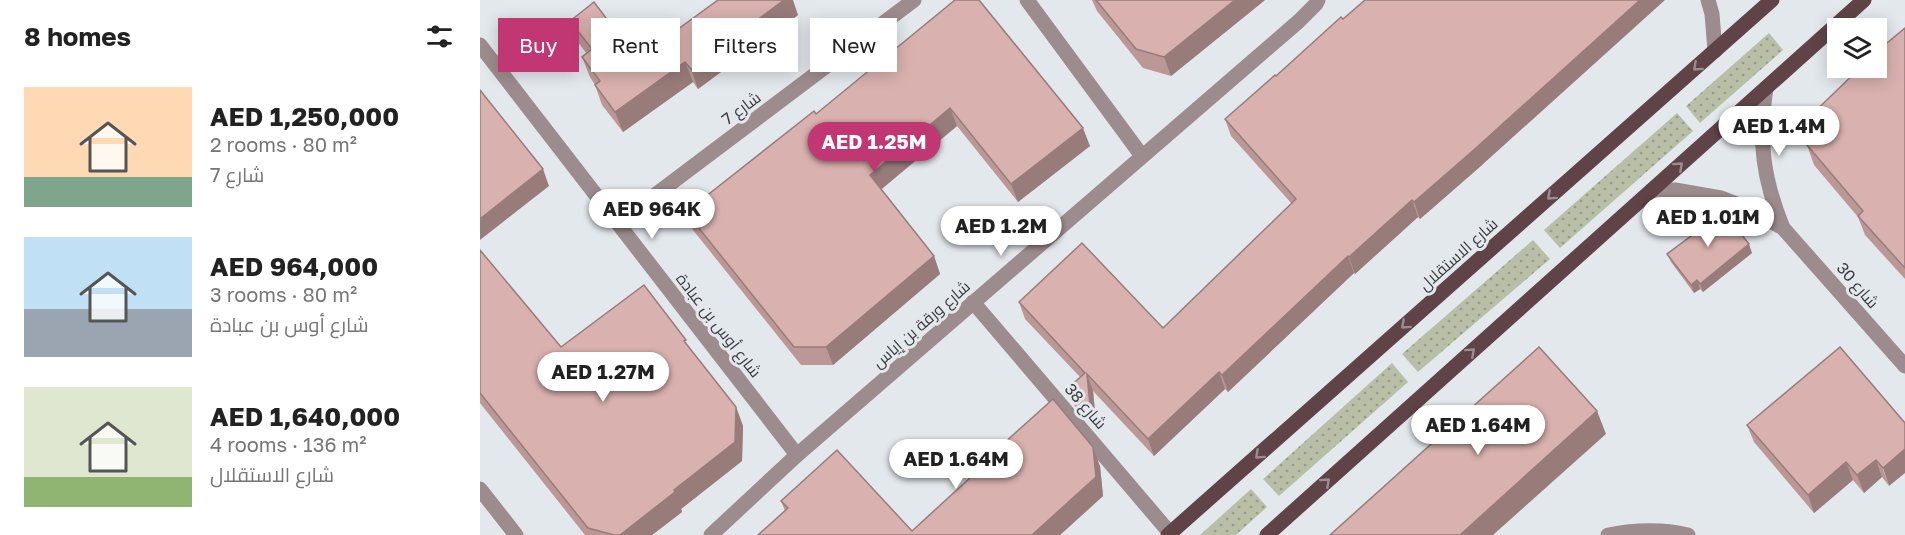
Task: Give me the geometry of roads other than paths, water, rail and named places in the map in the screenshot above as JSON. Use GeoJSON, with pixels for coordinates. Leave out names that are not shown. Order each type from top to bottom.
{"type":"FeatureCollection","features":[{"type":"Feature","properties":{"kind":"main road","name":"شارع الاستقلال"},"geometry":{"type":"LineString","coordinates":[[1169,534],[1772,0]]}},
{"type":"Feature","properties":{"kind":"main road"},"geometry":{"type":"LineString","coordinates":[[1267,535],[1864,0]]}},
{"type":"Feature","properties":{"kind":"street","name":"شارع 7"},"geometry":{"type":"LineString","coordinates":[[618,223],[914,0]]}},
{"type":"Feature","properties":{"kind":"street"},"geometry":{"type":"LineString","coordinates":[[1027,0],[1142,156]]}},
{"type":"Feature","properties":{"kind":"street","name":"شارع ورقة بن إياس"},"geometry":{"type":"LineString","coordinates":[[711,535],[797,455],[1299,21],[1318,0]]}},
{"type":"Feature","properties":{"kind":"street"},"geometry":{"type":"LineString","coordinates":[[1708,0],[1712,14],[1715,51]]}},
{"type":"Feature","properties":{"kind":"street","name":"شارع أوس بن عبادة"},"geometry":{"type":"LineString","coordinates":[[480,45],[797,455]]}},
{"type":"Feature","properties":{"kind":"street","name":"شارع 30"},"geometry":{"type":"LineString","coordinates":[[1766,88],[1762,111],[1763,159],[1767,183],[1783,228]]}},
{"type":"Feature","properties":{"kind":"street","name":"شارع 30"},"geometry":{"type":"LineString","coordinates":[[1652,190],[1675,190],[1721,198],[1742,206],[1783,228],[1905,366]]}},
{"type":"Feature","properties":{"kind":"street","name":"شارع 38"},"geometry":{"type":"LineString","coordinates":[[973,303],[1169,534]]}},
{"type":"Feature","properties":{"kind":"street"},"geometry":{"type":"LineString","coordinates":[[480,489],[516,535]]}},
{"type":"Feature","properties":{"kind":"street"},"geometry":{"type":"LineString","coordinates":[[1608,535],[1628,531],[1674,532],[1688,535]]}}]}
